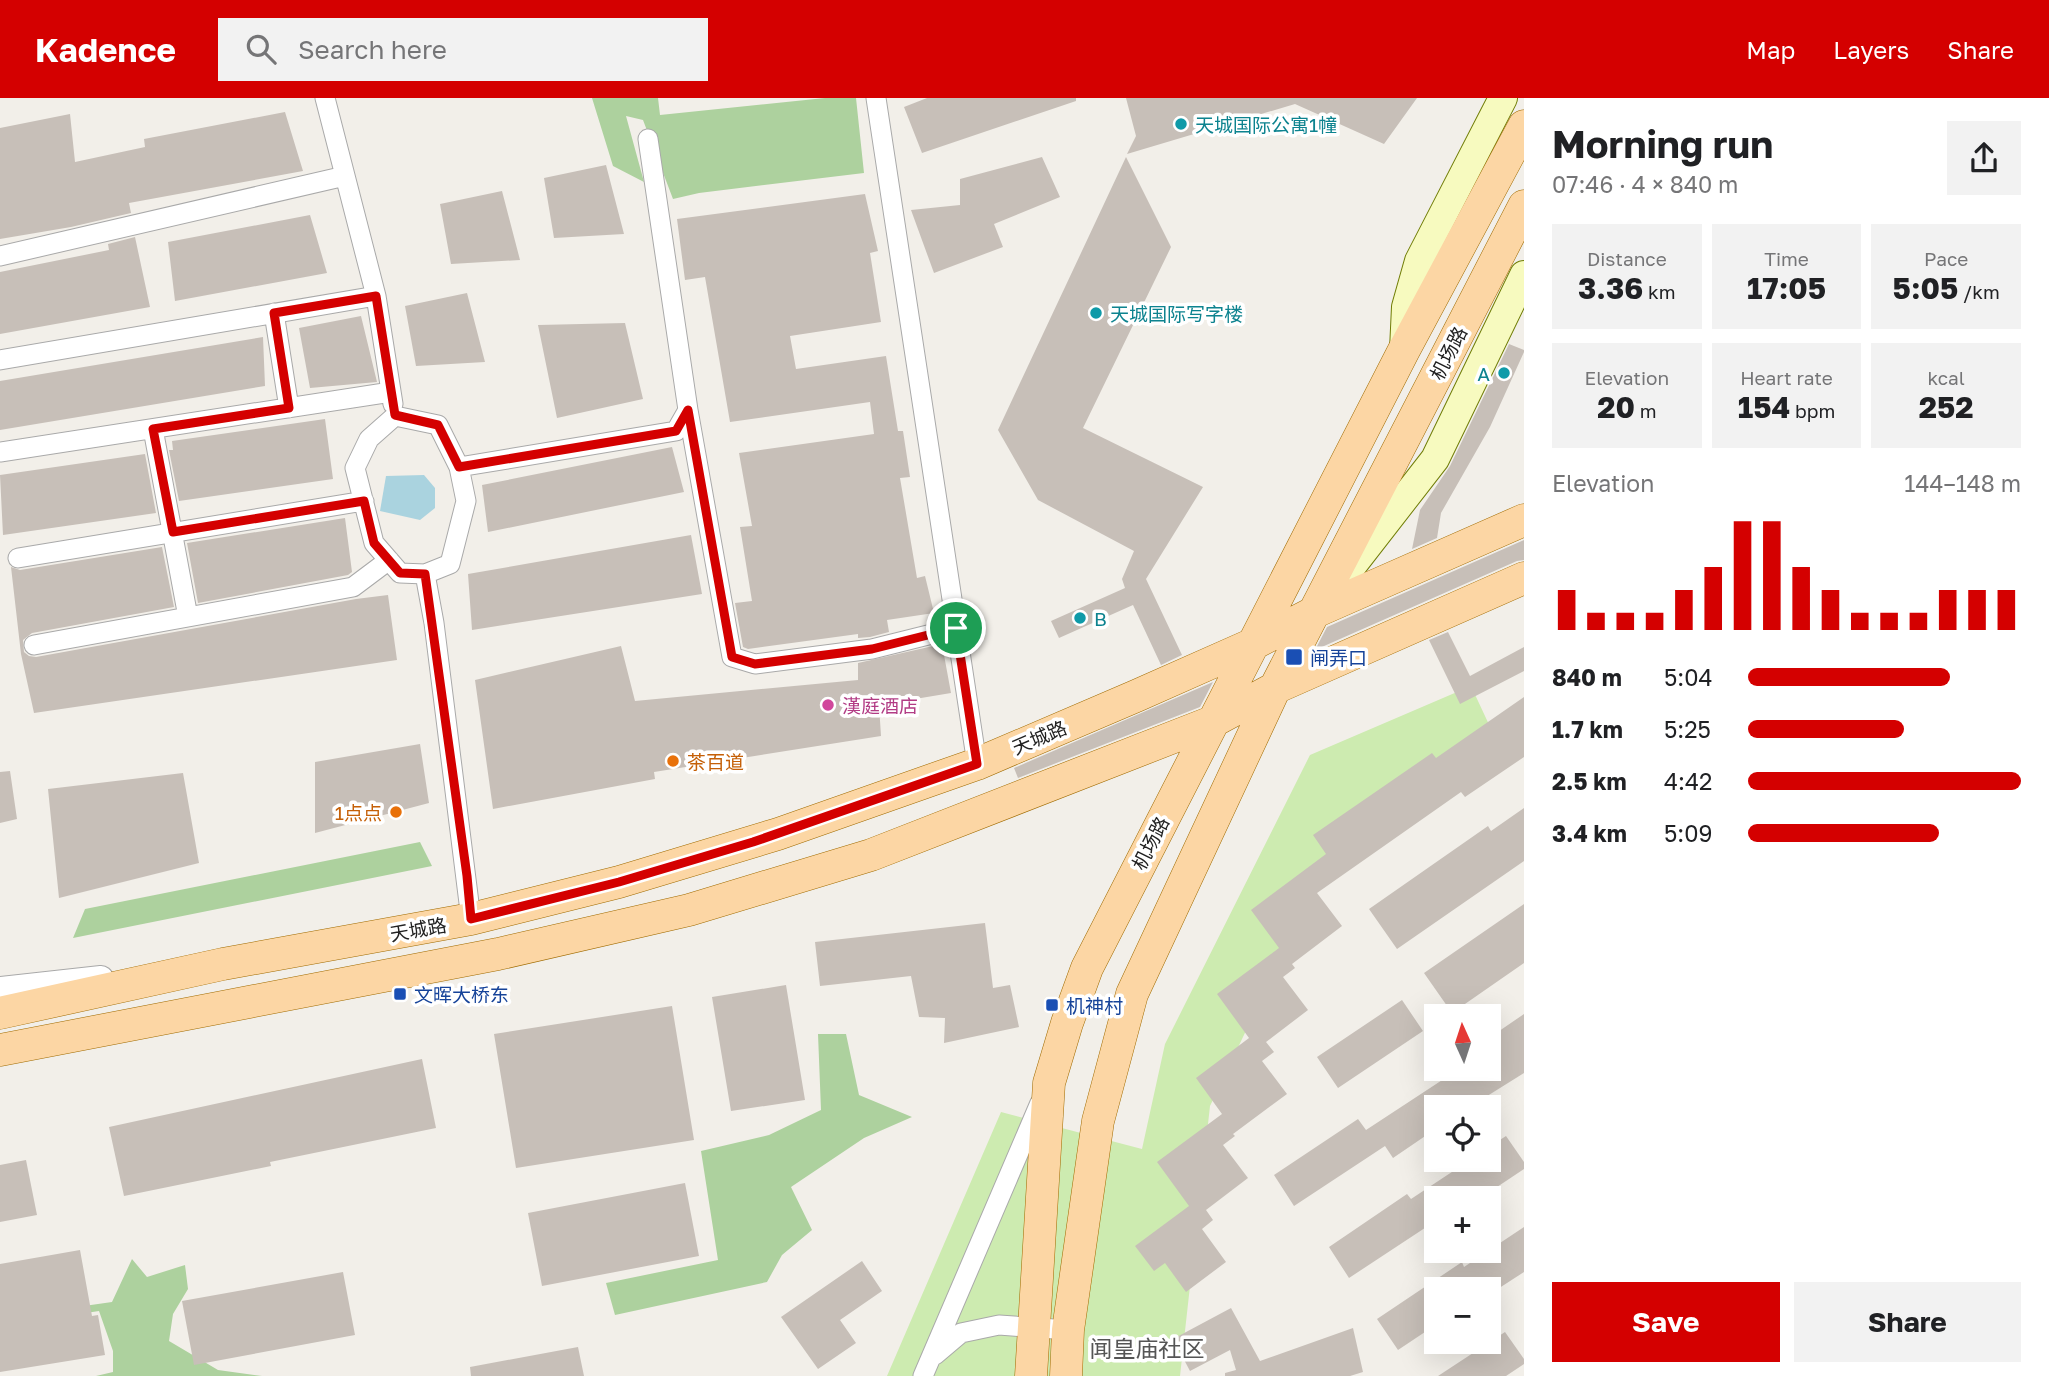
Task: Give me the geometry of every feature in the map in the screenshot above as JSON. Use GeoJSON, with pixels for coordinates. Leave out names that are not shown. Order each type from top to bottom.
{"type":"FeatureCollection","features":[{"type":"Feature","properties":{"kind":"main road","name":"机场路"},"geometry":{"type":"LineString","coordinates":[[1404,350],[1406,306],[1419,261],[1503,98]]}},
{"type":"Feature","properties":{"kind":"main road","name":"机场路"},"geometry":{"type":"LineString","coordinates":[[1031,1376],[1049,1083],[1087,968],[1404,350],[1524,126]]}},
{"type":"Feature","properties":{"kind":"main road","name":"机场路"},"geometry":{"type":"LineString","coordinates":[[1066,1376],[1068,1330],[1098,1121],[1132,993],[1275,688],[1524,206]]}},
{"type":"Feature","properties":{"kind":"main road","name":"机场路"},"geometry":{"type":"LineString","coordinates":[[1315,612],[1435,459],[1524,275]]}},
{"type":"Feature","properties":{"kind":"main road","name":"天城路"},"geometry":{"type":"LineString","coordinates":[[0,1013],[223,964],[471,919],[619,882],[753,842],[977,764],[1251,645],[1315,612],[1524,520]]}},
{"type":"Feature","properties":{"kind":"main road","name":"天城路"},"geometry":{"type":"LineString","coordinates":[[0,1050],[498,954],[689,910],[871,855],[1212,722],[1275,688],[1524,578]]}},
{"type":"Feature","properties":{"kind":"street"},"geometry":{"type":"LineString","coordinates":[[325,98],[376,296],[395,415]]}},
{"type":"Feature","properties":{"kind":"street"},"geometry":{"type":"LineString","coordinates":[[876,98],[977,764]]}},
{"type":"Feature","properties":{"kind":"street"},"geometry":{"type":"LineString","coordinates":[[648,139],[688,410],[732,657],[755,664],[859,650],[956,628]]}},
{"type":"Feature","properties":{"kind":"street"},"geometry":{"type":"LineString","coordinates":[[0,256],[345,176]]}},
{"type":"Feature","properties":{"kind":"street"},"geometry":{"type":"LineString","coordinates":[[0,360],[376,296]]}},
{"type":"Feature","properties":{"kind":"street"},"geometry":{"type":"LineString","coordinates":[[274,313],[289,408]]}},
{"type":"Feature","properties":{"kind":"street"},"geometry":{"type":"LineString","coordinates":[[0,452],[391,392]]}},
{"type":"Feature","properties":{"kind":"street"},"geometry":{"type":"LineString","coordinates":[[459,467],[676,431],[688,410]]}},
{"type":"Feature","properties":{"kind":"street"},"geometry":{"type":"LineString","coordinates":[[395,415],[438,425],[459,467],[466,501],[450,564],[425,574],[400,573],[374,543],[355,468],[369,439],[395,415]]}},
{"type":"Feature","properties":{"kind":"street"},"geometry":{"type":"LineString","coordinates":[[153,429],[188,617]]}},
{"type":"Feature","properties":{"kind":"street"},"geometry":{"type":"LineString","coordinates":[[18,558],[364,501]]}},
{"type":"Feature","properties":{"kind":"street"},"geometry":{"type":"LineString","coordinates":[[34,645],[353,587],[389,560]]}},
{"type":"Feature","properties":{"kind":"street"},"geometry":{"type":"LineString","coordinates":[[425,574],[471,919]]}},
{"type":"Feature","properties":{"kind":"street"},"geometry":{"type":"LineString","coordinates":[[0,989],[223,964]]}},
{"type":"Feature","properties":{"kind":"street"},"geometry":{"type":"LineString","coordinates":[[0,1056],[36,1042]]}},
{"type":"Feature","properties":{"kind":"street"},"geometry":{"type":"LineString","coordinates":[[923,1376],[1049,1083]]}},
{"type":"Feature","properties":{"kind":"street"},"geometry":{"type":"LineString","coordinates":[[931,1358],[961,1333],[999,1325],[1068,1330]]}},
{"type":"Feature","properties":{"kind":"green space"},"geometry":{"type":"Polygon","coordinates":[[[592,98],[658,98],[660,115],[825,98],[856,98],[864,173],[699,193],[673,199],[643,120],[626,116],[644,182],[613,166],[592,98]]]}},
{"type":"Feature","properties":{"kind":"green space"},"geometry":{"type":"Polygon","coordinates":[[[1471,686],[1492,731],[1341,832],[1210,1106],[1180,1376],[887,1376],[1001,1112],[1142,1149],[1165,1044],[1310,755],[1471,686]]]}},
{"type":"Feature","properties":{"kind":"green space"},"geometry":{"type":"Polygon","coordinates":[[[420,842],[432,866],[73,938],[85,909],[420,842]]]}},
{"type":"Feature","properties":{"kind":"green space"},"geometry":{"type":"Polygon","coordinates":[[[818,1034],[846,1034],[859,1095],[912,1117],[864,1138],[791,1187],[812,1230],[782,1255],[767,1282],[615,1315],[606,1283],[718,1260],[701,1151],[769,1135],[821,1110],[818,1034]]]}},
{"type":"Feature","properties":{"kind":"green space"},"geometry":{"type":"Polygon","coordinates":[[[132,1259],[147,1277],[185,1265],[188,1289],[173,1314],[169,1341],[218,1370],[262,1376],[96,1376],[113,1372],[113,1351],[99,1311],[0,1326],[0,1318],[112,1302],[132,1259]]]}},
{"type":"Feature","properties":{"kind":"water"},"geometry":{"type":"Polygon","coordinates":[[[424,475],[435,488],[435,508],[420,520],[380,511],[386,476],[424,475]]]}},
{"type":"Feature","properties":{"kind":"building"},"geometry":{"type":"Polygon","coordinates":[[[927,98],[1076,98],[1076,101],[922,153],[904,107],[927,98]]]}},
{"type":"Feature","properties":{"kind":"building","name":"天城国际公寓1幢"},"geometry":{"type":"Polygon","coordinates":[[[1126,98],[1417,98],[1384,144],[1295,104],[1127,154],[1136,136],[1126,98]]]}},
{"type":"Feature","properties":{"kind":"building"},"geometry":{"type":"Polygon","coordinates":[[[285,112],[303,171],[129,203],[131,213],[0,239],[0,128],[70,114],[75,162],[145,147],[144,139],[285,112]]]}},
{"type":"Feature","properties":{"kind":"building"},"geometry":{"type":"Polygon","coordinates":[[[1042,157],[1060,197],[994,224],[1003,247],[934,273],[911,210],[960,205],[960,179],[1042,157]]]}},
{"type":"Feature","properties":{"kind":"building","name":"天城国际写字楼"},"geometry":{"type":"Polygon","coordinates":[[[1126,157],[1171,247],[1083,428],[1203,487],[1146,579],[1182,655],[1161,665],[1133,605],[1059,638],[1051,621],[1125,588],[1122,579],[1134,551],[1038,500],[998,430],[1126,157]]]}},
{"type":"Feature","properties":{"kind":"building"},"geometry":{"type":"Polygon","coordinates":[[[606,165],[624,234],[554,238],[544,178],[606,165]]]}},
{"type":"Feature","properties":{"kind":"building"},"geometry":{"type":"Polygon","coordinates":[[[502,191],[520,260],[451,264],[440,204],[502,191]]]}},
{"type":"Feature","properties":{"kind":"building"},"geometry":{"type":"Polygon","coordinates":[[[865,194],[878,251],[870,253],[881,322],[790,336],[796,369],[886,356],[898,431],[903,431],[910,477],[900,478],[917,578],[925,576],[934,613],[887,620],[889,632],[870,637],[858,638],[858,634],[748,649],[743,647],[735,603],[752,601],[740,527],[752,526],[739,453],[874,434],[870,402],[730,422],[705,277],[685,280],[677,219],[865,194]]]}},
{"type":"Feature","properties":{"kind":"building"},"geometry":{"type":"Polygon","coordinates":[[[310,215],[327,273],[175,301],[168,242],[310,215]]]}},
{"type":"Feature","properties":{"kind":"building"},"geometry":{"type":"Polygon","coordinates":[[[135,237],[150,307],[0,334],[0,272],[109,250],[108,244],[135,237]]]}},
{"type":"Feature","properties":{"kind":"building"},"geometry":{"type":"Polygon","coordinates":[[[467,293],[485,362],[416,366],[405,306],[467,293]]]}},
{"type":"Feature","properties":{"kind":"building"},"geometry":{"type":"Polygon","coordinates":[[[361,316],[377,382],[310,388],[299,328],[361,316]]]}},
{"type":"Feature","properties":{"kind":"building"},"geometry":{"type":"Polygon","coordinates":[[[625,323],[643,399],[557,418],[538,325],[625,323]]]}},
{"type":"Feature","properties":{"kind":"building"},"geometry":{"type":"Polygon","coordinates":[[[263,337],[265,386],[0,430],[0,381],[263,337]]]}},
{"type":"Feature","properties":{"kind":"building"},"geometry":{"type":"Polygon","coordinates":[[[1509,344],[1524,352],[1490,427],[1441,513],[1437,538],[1412,549],[1420,510],[1450,466],[1509,344]]]}},
{"type":"Feature","properties":{"kind":"building"},"geometry":{"type":"Polygon","coordinates":[[[325,419],[333,479],[179,501],[169,450],[173,450],[172,441],[325,419]]]}},
{"type":"Feature","properties":{"kind":"building"},"geometry":{"type":"Polygon","coordinates":[[[672,447],[684,492],[488,532],[482,485],[672,447]]]}},
{"type":"Feature","properties":{"kind":"building"},"geometry":{"type":"Polygon","coordinates":[[[145,454],[156,513],[3,535],[0,475],[145,454]]]}},
{"type":"Feature","properties":{"kind":"building"},"geometry":{"type":"Polygon","coordinates":[[[345,518],[352,572],[348,575],[198,603],[187,543],[345,518]]]}},
{"type":"Feature","properties":{"kind":"building"},"geometry":{"type":"Polygon","coordinates":[[[691,535],[702,594],[472,630],[468,574],[691,535]]]}},
{"type":"Feature","properties":{"kind":"building"},"geometry":{"type":"Polygon","coordinates":[[[1524,540],[1524,560],[1315,650],[1327,627],[1524,540]]]}},
{"type":"Feature","properties":{"kind":"building"},"geometry":{"type":"Polygon","coordinates":[[[162,547],[174,607],[32,633],[23,640],[24,652],[36,657],[388,595],[397,660],[34,713],[21,654],[11,567],[20,570],[162,547]]]}},
{"type":"Feature","properties":{"kind":"building"},"geometry":{"type":"Polygon","coordinates":[[[1448,632],[1470,676],[1524,647],[1524,671],[1460,704],[1429,640],[1448,632]]]}},
{"type":"Feature","properties":{"kind":"building"},"geometry":{"type":"Polygon","coordinates":[[[942,644],[951,693],[879,705],[881,736],[654,772],[655,779],[493,809],[475,680],[621,646],[635,701],[858,680],[858,663],[942,644]]]}},
{"type":"Feature","properties":{"kind":"building"},"geometry":{"type":"Polygon","coordinates":[[[1213,682],[1200,707],[1018,778],[1014,768],[1213,682]]]}},
{"type":"Feature","properties":{"kind":"building"},"geometry":{"type":"Polygon","coordinates":[[[1524,697],[1524,757],[1465,797],[1461,792],[1317,893],[1342,926],[1292,964],[1295,968],[1283,977],[1308,1010],[1266,1042],[1274,1052],[1262,1061],[1287,1094],[1233,1134],[1235,1136],[1223,1145],[1248,1178],[1206,1210],[1213,1220],[1202,1229],[1226,1262],[1186,1292],[1165,1263],[1154,1271],[1135,1246],[1189,1206],[1157,1162],[1222,1114],[1196,1078],[1249,1038],[1217,994],[1279,948],[1251,910],[1326,854],[1313,835],[1432,753],[1436,758],[1524,697]]]}},
{"type":"Feature","properties":{"kind":"building"},"geometry":{"type":"Polygon","coordinates":[[[420,744],[429,803],[315,833],[315,762],[420,744]]]}},
{"type":"Feature","properties":{"kind":"building"},"geometry":{"type":"Polygon","coordinates":[[[10,771],[17,819],[0,823],[0,772],[10,771]]]}},
{"type":"Feature","properties":{"kind":"building"},"geometry":{"type":"Polygon","coordinates":[[[183,773],[199,863],[59,898],[48,789],[183,773]]]}},
{"type":"Feature","properties":{"kind":"building"},"geometry":{"type":"Polygon","coordinates":[[[1524,808],[1524,861],[1397,949],[1369,909],[1488,826],[1491,831],[1524,808]]]}},
{"type":"Feature","properties":{"kind":"building"},"geometry":{"type":"Polygon","coordinates":[[[1524,904],[1524,963],[1465,1004],[1446,1004],[1424,973],[1524,904]]]}},
{"type":"Feature","properties":{"kind":"building"},"geometry":{"type":"Polygon","coordinates":[[[985,923],[993,988],[1010,985],[1019,1027],[944,1043],[945,1018],[919,1017],[911,976],[820,986],[815,942],[985,923]]]}},
{"type":"Feature","properties":{"kind":"building"},"geometry":{"type":"Polygon","coordinates":[[[786,985],[805,1100],[731,1111],[712,997],[786,985]]]}},
{"type":"Feature","properties":{"kind":"building"},"geometry":{"type":"Polygon","coordinates":[[[1402,1000],[1423,1031],[1338,1088],[1317,1057],[1402,1000]]]}},
{"type":"Feature","properties":{"kind":"building"},"geometry":{"type":"Polygon","coordinates":[[[672,1006],[694,1140],[516,1168],[494,1034],[672,1006]]]}},
{"type":"Feature","properties":{"kind":"building"},"geometry":{"type":"Polygon","coordinates":[[[1524,1014],[1524,1073],[1489,1095],[1424,1095],[1424,1137],[1393,1158],[1385,1146],[1294,1206],[1274,1175],[1358,1119],[1366,1130],[1439,1082],[1502,1082],[1502,1029],[1524,1014]]]}},
{"type":"Feature","properties":{"kind":"building"},"geometry":{"type":"Polygon","coordinates":[[[422,1059],[436,1128],[270,1162],[271,1166],[124,1196],[109,1127],[422,1059]]]}},
{"type":"Feature","properties":{"kind":"building"},"geometry":{"type":"Polygon","coordinates":[[[1506,1136],[1524,1162],[1524,1169],[1498,1186],[1431,1186],[1452,1172],[1501,1172],[1501,1139],[1506,1136]]]}},
{"type":"Feature","properties":{"kind":"building"},"geometry":{"type":"Polygon","coordinates":[[[26,1160],[37,1215],[0,1222],[0,1165],[26,1160]]]}},
{"type":"Feature","properties":{"kind":"building"},"geometry":{"type":"Polygon","coordinates":[[[685,1183],[699,1256],[542,1286],[528,1213],[685,1183]]]}},
{"type":"Feature","properties":{"kind":"building"},"geometry":{"type":"Polygon","coordinates":[[[1424,1190],[1424,1229],[1349,1278],[1329,1247],[1407,1194],[1411,1199],[1424,1190]]]}},
{"type":"Feature","properties":{"kind":"building"},"geometry":{"type":"Polygon","coordinates":[[[1524,1227],[1524,1272],[1501,1287],[1501,1277],[1440,1277],[1461,1263],[1464,1267],[1470,1263],[1501,1263],[1501,1242],[1524,1227]]]}},
{"type":"Feature","properties":{"kind":"building"},"geometry":{"type":"Polygon","coordinates":[[[80,1250],[92,1316],[98,1315],[105,1355],[0,1372],[0,1264],[80,1250]]]}},
{"type":"Feature","properties":{"kind":"building"},"geometry":{"type":"Polygon","coordinates":[[[862,1261],[882,1291],[840,1320],[856,1343],[818,1369],[781,1317],[862,1261]]]}},
{"type":"Feature","properties":{"kind":"building"},"geometry":{"type":"Polygon","coordinates":[[[343,1272],[355,1335],[194,1365],[182,1301],[343,1272]]]}},
{"type":"Feature","properties":{"kind":"building"},"geometry":{"type":"Polygon","coordinates":[[[1424,1287],[1424,1333],[1398,1350],[1377,1319],[1424,1287]]]}},
{"type":"Feature","properties":{"kind":"building"},"geometry":{"type":"Polygon","coordinates":[[[1231,1308],[1260,1361],[1353,1328],[1363,1372],[1350,1376],[1225,1376],[1225,1373],[1236,1370],[1230,1350],[1190,1371],[1173,1339],[1231,1308]]]}},
{"type":"Feature","properties":{"kind":"building"},"geometry":{"type":"Polygon","coordinates":[[[1505,1332],[1524,1359],[1524,1364],[1506,1376],[1438,1376],[1472,1354],[1501,1354],[1501,1335],[1505,1332]]]}},
{"type":"Feature","properties":{"kind":"building"},"geometry":{"type":"Polygon","coordinates":[[[578,1347],[584,1376],[471,1376],[470,1367],[578,1347]]]}},
{"type":"Feature","properties":{"kind":"place","name":"天城国际公寓1幢"},"geometry":{"type":"Point","coordinates":[1181,124]}},
{"type":"Feature","properties":{"kind":"place","name":"天城国际写字楼"},"geometry":{"type":"Point","coordinates":[1096,313]}},
{"type":"Feature","properties":{"kind":"place","name":"A"},"geometry":{"type":"Point","coordinates":[1504,373]}},
{"type":"Feature","properties":{"kind":"place","name":"B"},"geometry":{"type":"Point","coordinates":[1080,618]}},
{"type":"Feature","properties":{"kind":"place","name":"闸弄口"},"geometry":{"type":"Point","coordinates":[1294,657]}},
{"type":"Feature","properties":{"kind":"place","name":"漢庭酒店"},"geometry":{"type":"Point","coordinates":[828,705]}},
{"type":"Feature","properties":{"kind":"place","name":"茶百道"},"geometry":{"type":"Point","coordinates":[673,761]}},
{"type":"Feature","properties":{"kind":"place","name":"1点点"},"geometry":{"type":"Point","coordinates":[396,812]}},
{"type":"Feature","properties":{"kind":"place","name":"文晖大桥东"},"geometry":{"type":"Point","coordinates":[400,994]}},
{"type":"Feature","properties":{"kind":"place","name":"机神村"},"geometry":{"type":"Point","coordinates":[1052,1005]}},
{"type":"Feature","properties":{"kind":"district","name":"闻皇庙社区"},"geometry":{"type":"Point","coordinates":[1147,1348]}},
{"type":"Feature","properties":{"kind":"route"},"geometry":{"type":"LineString","coordinates":[[376,296],[395,415],[438,425],[459,467],[676,431],[688,410],[732,657],[755,664],[872,649],[956,628],[977,764],[753,842],[619,882],[471,919],[434,623],[425,574],[400,573],[374,543],[364,501],[173,532],[153,429],[289,408],[274,313],[376,296]]}}]}
